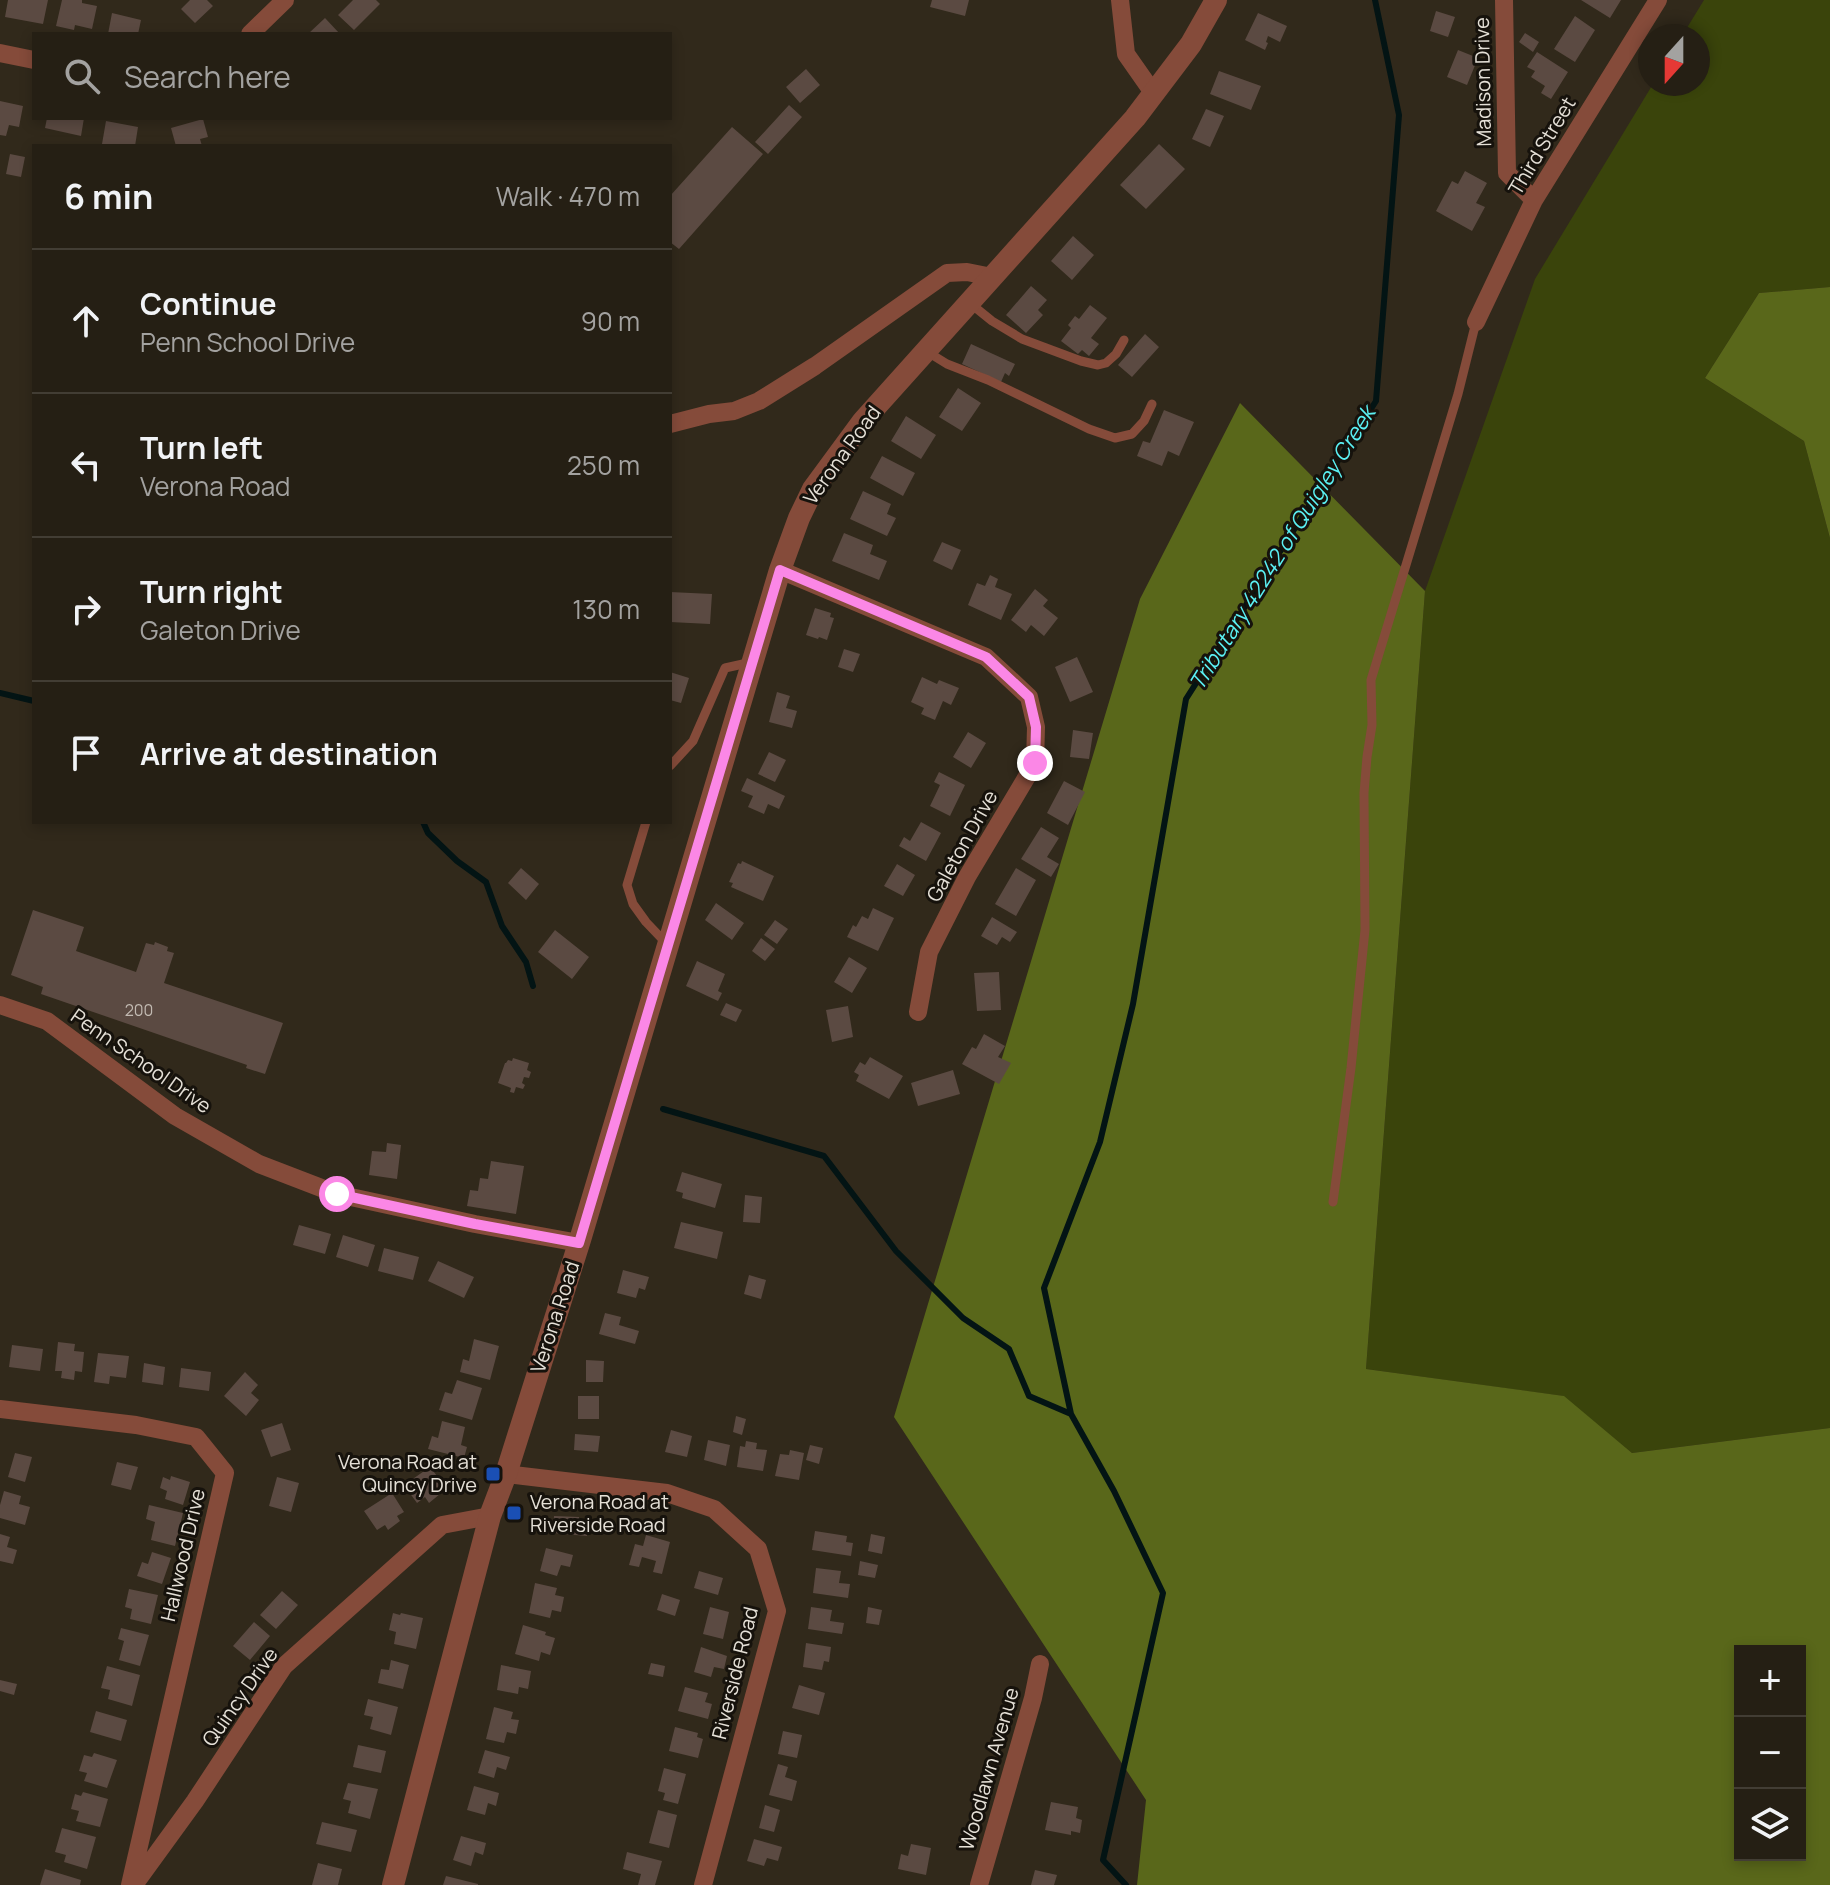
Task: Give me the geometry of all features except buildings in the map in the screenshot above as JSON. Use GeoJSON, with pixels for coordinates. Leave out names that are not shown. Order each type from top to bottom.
{"type":"FeatureCollection","features":[{"type":"Feature","properties":{"kind":"street"},"geometry":{"type":"LineString","coordinates":[[252,32],[285,0]]}},
{"type":"Feature","properties":{"kind":"street"},"geometry":{"type":"LineString","coordinates":[[1120,0],[1126,54],[1154,94]]}},
{"type":"Feature","properties":{"kind":"street","name":"Verona Road"},"geometry":{"type":"LineString","coordinates":[[393,1885],[490,1516],[579,1243],[752,662],[799,518],[813,489],[863,421],[1135,118],[1191,44],[1216,0]]}},
{"type":"Feature","properties":{"kind":"street"},"geometry":{"type":"LineString","coordinates":[[1504,8],[1514,0]]}},
{"type":"Feature","properties":{"kind":"street","name":"Third Street"},"geometry":{"type":"LineString","coordinates":[[1476,322],[1534,200],[1658,0]]}},
{"type":"Feature","properties":{"kind":"street","name":"Madison Drive"},"geometry":{"type":"LineString","coordinates":[[1504,8],[1507,173],[1534,200]]}},
{"type":"Feature","properties":{"kind":"street"},"geometry":{"type":"LineString","coordinates":[[0,53],[32,60]]}},
{"type":"Feature","properties":{"kind":"street"},"geometry":{"type":"LineString","coordinates":[[672,423],[734,411],[759,401],[815,366],[947,273],[967,272],[992,277]]}},
{"type":"Feature","properties":{"kind":"street","name":"Galeton Drive"},"geometry":{"type":"LineString","coordinates":[[780,570],[986,657],[1029,697],[1036,727],[1035,763],[967,877],[929,952],[918,1012]]}},
{"type":"Feature","properties":{"kind":"street","name":"Penn School Drive"},"geometry":{"type":"LineString","coordinates":[[0,1005],[47,1021],[175,1116],[259,1164],[337,1194],[579,1243]]}},
{"type":"Feature","properties":{"kind":"street","name":"Hallwood Drive"},"geometry":{"type":"LineString","coordinates":[[0,1409],[136,1425],[196,1437],[225,1473],[132,1885]]}},
{"type":"Feature","properties":{"kind":"street","name":"Riverside Road"},"geometry":{"type":"LineString","coordinates":[[506,1474],[667,1493],[714,1509],[758,1549],[777,1611],[703,1885]]}},
{"type":"Feature","properties":{"kind":"street","name":"Quincy Drive"},"geometry":{"type":"LineString","coordinates":[[132,1885],[195,1801],[284,1666],[442,1525],[490,1516]]}},
{"type":"Feature","properties":{"kind":"street","name":"Woodlawn Avenue"},"geometry":{"type":"LineString","coordinates":[[979,1885],[1040,1664]]}},
{"type":"Feature","properties":{"kind":"lane"},"geometry":{"type":"LineString","coordinates":[[969,302],[992,321],[1022,339],[1081,361],[1098,365],[1106,363],[1124,340]]}},
{"type":"Feature","properties":{"kind":"lane"},"geometry":{"type":"LineString","coordinates":[[1333,1202],[1365,930],[1364,793],[1372,725],[1371,680],[1458,394],[1476,322]]}},
{"type":"Feature","properties":{"kind":"lane"},"geometry":{"type":"LineString","coordinates":[[926,351],[947,364],[1115,438],[1132,434],[1144,421],[1152,404]]}},
{"type":"Feature","properties":{"kind":"lane"},"geometry":{"type":"LineString","coordinates":[[672,764],[693,741],[725,668],[752,662]]}},
{"type":"Feature","properties":{"kind":"lane"},"geometry":{"type":"LineString","coordinates":[[645,824],[627,885],[639,913],[668,945]]}},
{"type":"Feature","properties":{"kind":"green space"},"geometry":{"type":"Polygon","coordinates":[[[1704,0],[1830,0],[1830,287],[1759,293],[1705,378],[1804,441],[1830,538],[1830,1428],[1632,1453],[1563,1396],[1366,1369],[1425,591],[1535,279],[1646,96],[1710,96],[1710,24],[1689,24],[1704,0]]]}},
{"type":"Feature","properties":{"kind":"green space"},"geometry":{"type":"Polygon","coordinates":[[[1830,287],[1830,538],[1804,441],[1705,378],[1759,293],[1830,287]]]}},
{"type":"Feature","properties":{"kind":"green space"},"geometry":{"type":"Polygon","coordinates":[[[1240,403],[1425,591],[1366,1369],[1564,1396],[1632,1453],[1830,1428],[1830,1885],[1137,1885],[1146,1800],[894,1417],[1140,599],[1240,403]]]}},
{"type":"Feature","properties":{"kind":"waterway","name":"Tributary 42242 of Quigley Creek"},"geometry":{"type":"LineString","coordinates":[[1126,1885],[1103,1860],[1163,1593],[1114,1491],[1071,1414],[1044,1288],[1100,1142],[1133,1004],[1186,699],[1376,401],[1399,115],[1375,0]]}},
{"type":"Feature","properties":{"kind":"waterway"},"geometry":{"type":"LineString","coordinates":[[0,693],[32,701]]}},
{"type":"Feature","properties":{"kind":"waterway"},"geometry":{"type":"LineString","coordinates":[[424,824],[428,833],[457,861],[486,882],[502,926],[526,962],[533,986]]}},
{"type":"Feature","properties":{"kind":"waterway"},"geometry":{"type":"LineString","coordinates":[[663,1109],[824,1156],[896,1251],[963,1318],[1009,1349],[1029,1396],[1071,1414]]}},
{"type":"Feature","properties":{"kind":"place","name":"Verona Road at Quincy Drive"},"geometry":{"type":"Point","coordinates":[493,1474]}},
{"type":"Feature","properties":{"kind":"place","name":"Verona Road at Riverside Road"},"geometry":{"type":"Point","coordinates":[514,1513]}},
{"type":"Feature","properties":{"kind":"route"},"geometry":{"type":"LineString","coordinates":[[337,1194],[579,1243],[780,570],[986,657],[1029,697],[1036,727],[1035,763]]}}]}
